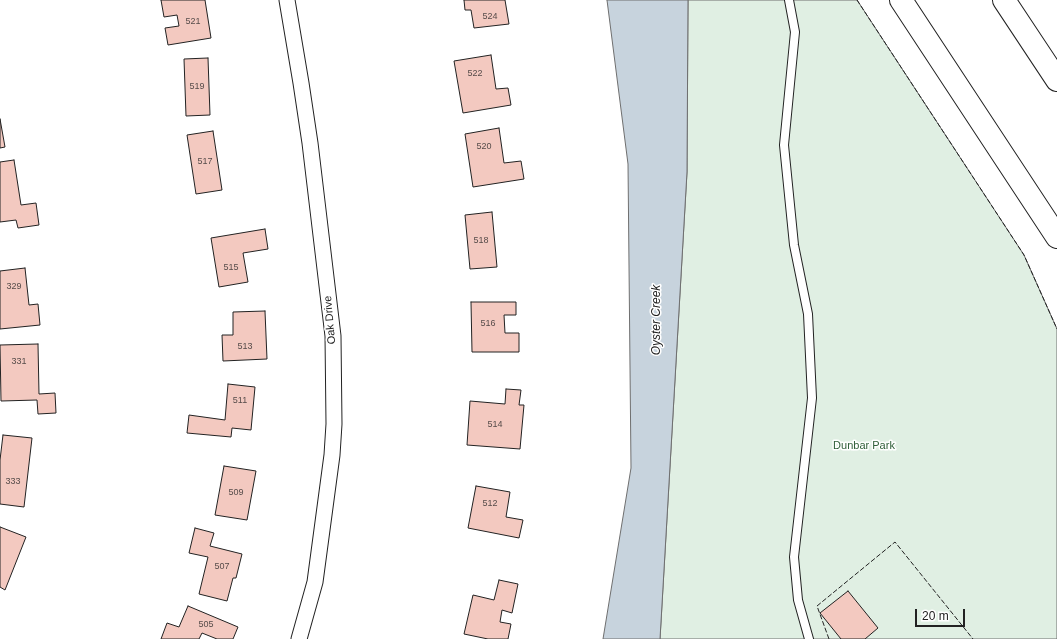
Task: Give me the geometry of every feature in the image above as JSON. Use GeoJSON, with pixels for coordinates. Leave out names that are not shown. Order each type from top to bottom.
{"type":"FeatureCollection","features":[{"type":"Feature","properties":{"kind":"highway"},"geometry":{"type":"LineString","coordinates":[[901,0],[1057,238]]}},
{"type":"Feature","properties":{"kind":"highway"},"geometry":{"type":"LineString","coordinates":[[1004,0],[1057,80]]}},
{"type":"Feature","properties":{"kind":"street","name":"Oak Drive"},"geometry":{"type":"LineString","coordinates":[[286,0],[310,142],[333,336],[334,424],[332,455],[315,582],[299,639]]}},
{"type":"Feature","properties":{"kind":"lane"},"geometry":{"type":"LineString","coordinates":[[789,0],[796,32],[784,145],[794,245],[808,314],[812,398],[794,557],[798,600],[809,639]]}},
{"type":"Feature","properties":{"kind":"green space","name":"Dunbar Park"},"geometry":{"type":"Polygon","coordinates":[[[688,0],[857,0],[1024,255],[1057,329],[1057,639],[660,639],[687,172],[688,0]]]}},
{"type":"Feature","properties":{"kind":"water","name":"Oyster Creek"},"geometry":{"type":"Polygon","coordinates":[[[607,0],[688,0],[687,172],[660,639],[603,639],[631,468],[628,164],[607,0]]]}},
{"type":"Feature","properties":{"kind":"building"},"geometry":{"type":"Polygon","coordinates":[[[161,0],[205,0],[211,38],[168,45],[165,28],[179,26],[177,15],[164,17],[161,0]]]}},
{"type":"Feature","properties":{"kind":"building"},"geometry":{"type":"Polygon","coordinates":[[[464,0],[505,0],[509,24],[474,28],[471,10],[465,10],[464,0]]]}},
{"type":"Feature","properties":{"kind":"building"},"geometry":{"type":"Polygon","coordinates":[[[491,55],[496,89],[508,88],[511,105],[463,113],[454,61],[491,55]]]}},
{"type":"Feature","properties":{"kind":"building"},"geometry":{"type":"Polygon","coordinates":[[[208,58],[210,115],[186,116],[184,59],[208,58]]]}},
{"type":"Feature","properties":{"kind":"building"},"geometry":{"type":"Polygon","coordinates":[[[0,119],[5,147],[0,148],[0,119]]]}},
{"type":"Feature","properties":{"kind":"building"},"geometry":{"type":"Polygon","coordinates":[[[499,128],[504,163],[521,161],[524,179],[473,187],[465,134],[499,128]]]}},
{"type":"Feature","properties":{"kind":"building"},"geometry":{"type":"Polygon","coordinates":[[[213,131],[222,190],[196,194],[187,135],[213,131]]]}},
{"type":"Feature","properties":{"kind":"building"},"geometry":{"type":"Polygon","coordinates":[[[14,160],[21,205],[36,203],[39,225],[18,228],[16,220],[0,222],[0,162],[14,160]]]}},
{"type":"Feature","properties":{"kind":"building"},"geometry":{"type":"Polygon","coordinates":[[[492,212],[497,267],[470,269],[465,215],[492,212]]]}},
{"type":"Feature","properties":{"kind":"building"},"geometry":{"type":"Polygon","coordinates":[[[265,229],[268,249],[243,253],[248,282],[219,287],[211,238],[265,229]]]}},
{"type":"Feature","properties":{"kind":"building"},"geometry":{"type":"Polygon","coordinates":[[[25,268],[29,305],[38,304],[40,325],[0,329],[0,271],[25,268]]]}},
{"type":"Feature","properties":{"kind":"building"},"geometry":{"type":"Polygon","coordinates":[[[471,302],[516,302],[516,315],[504,315],[505,333],[519,333],[519,352],[472,352],[471,302]]]}},
{"type":"Feature","properties":{"kind":"building"},"geometry":{"type":"Polygon","coordinates":[[[265,311],[267,359],[223,361],[222,335],[233,335],[233,312],[265,311]]]}},
{"type":"Feature","properties":{"kind":"building"},"geometry":{"type":"Polygon","coordinates":[[[38,344],[39,394],[55,393],[56,413],[38,414],[37,400],[1,401],[0,345],[38,344]]]}},
{"type":"Feature","properties":{"kind":"building"},"geometry":{"type":"Polygon","coordinates":[[[228,384],[255,387],[251,430],[232,428],[231,437],[187,433],[189,415],[225,420],[228,384]]]}},
{"type":"Feature","properties":{"kind":"building"},"geometry":{"type":"Polygon","coordinates":[[[506,389],[521,390],[519,405],[524,405],[520,449],[467,445],[470,401],[505,404],[506,389]]]}},
{"type":"Feature","properties":{"kind":"building"},"geometry":{"type":"Polygon","coordinates":[[[3,435],[32,438],[24,507],[0,504],[0,460],[3,435]]]}},
{"type":"Feature","properties":{"kind":"building"},"geometry":{"type":"Polygon","coordinates":[[[224,466],[256,471],[247,520],[215,515],[224,466]]]}},
{"type":"Feature","properties":{"kind":"building"},"geometry":{"type":"Polygon","coordinates":[[[476,486],[510,492],[506,517],[523,520],[519,538],[468,528],[476,486]]]}},
{"type":"Feature","properties":{"kind":"building"},"geometry":{"type":"Polygon","coordinates":[[[0,527],[26,537],[5,590],[0,587],[0,527]]]}},
{"type":"Feature","properties":{"kind":"building"},"geometry":{"type":"Polygon","coordinates":[[[195,528],[214,533],[210,546],[242,554],[236,578],[233,578],[227,601],[199,594],[208,557],[189,553],[195,528]]]}},
{"type":"Feature","properties":{"kind":"building"},"geometry":{"type":"Polygon","coordinates":[[[499,580],[518,584],[512,613],[502,610],[500,622],[511,624],[508,639],[488,639],[464,634],[473,595],[494,600],[499,580]]]}},
{"type":"Feature","properties":{"kind":"building"},"geometry":{"type":"Polygon","coordinates":[[[848,591],[878,628],[865,639],[841,639],[820,613],[848,591]]]}},
{"type":"Feature","properties":{"kind":"building"},"geometry":{"type":"Polygon","coordinates":[[[188,606],[238,627],[233,639],[217,639],[202,633],[199,639],[161,639],[167,623],[179,627],[188,606]]]}},
{"type":"Feature","properties":{"kind":"fence"},"geometry":{"type":"LineString","coordinates":[[857,0],[1024,255],[1057,329]]}},
{"type":"Feature","properties":{"kind":"fence"},"geometry":{"type":"LineString","coordinates":[[829,639],[817,606],[895,542],[973,639]]}}]}
